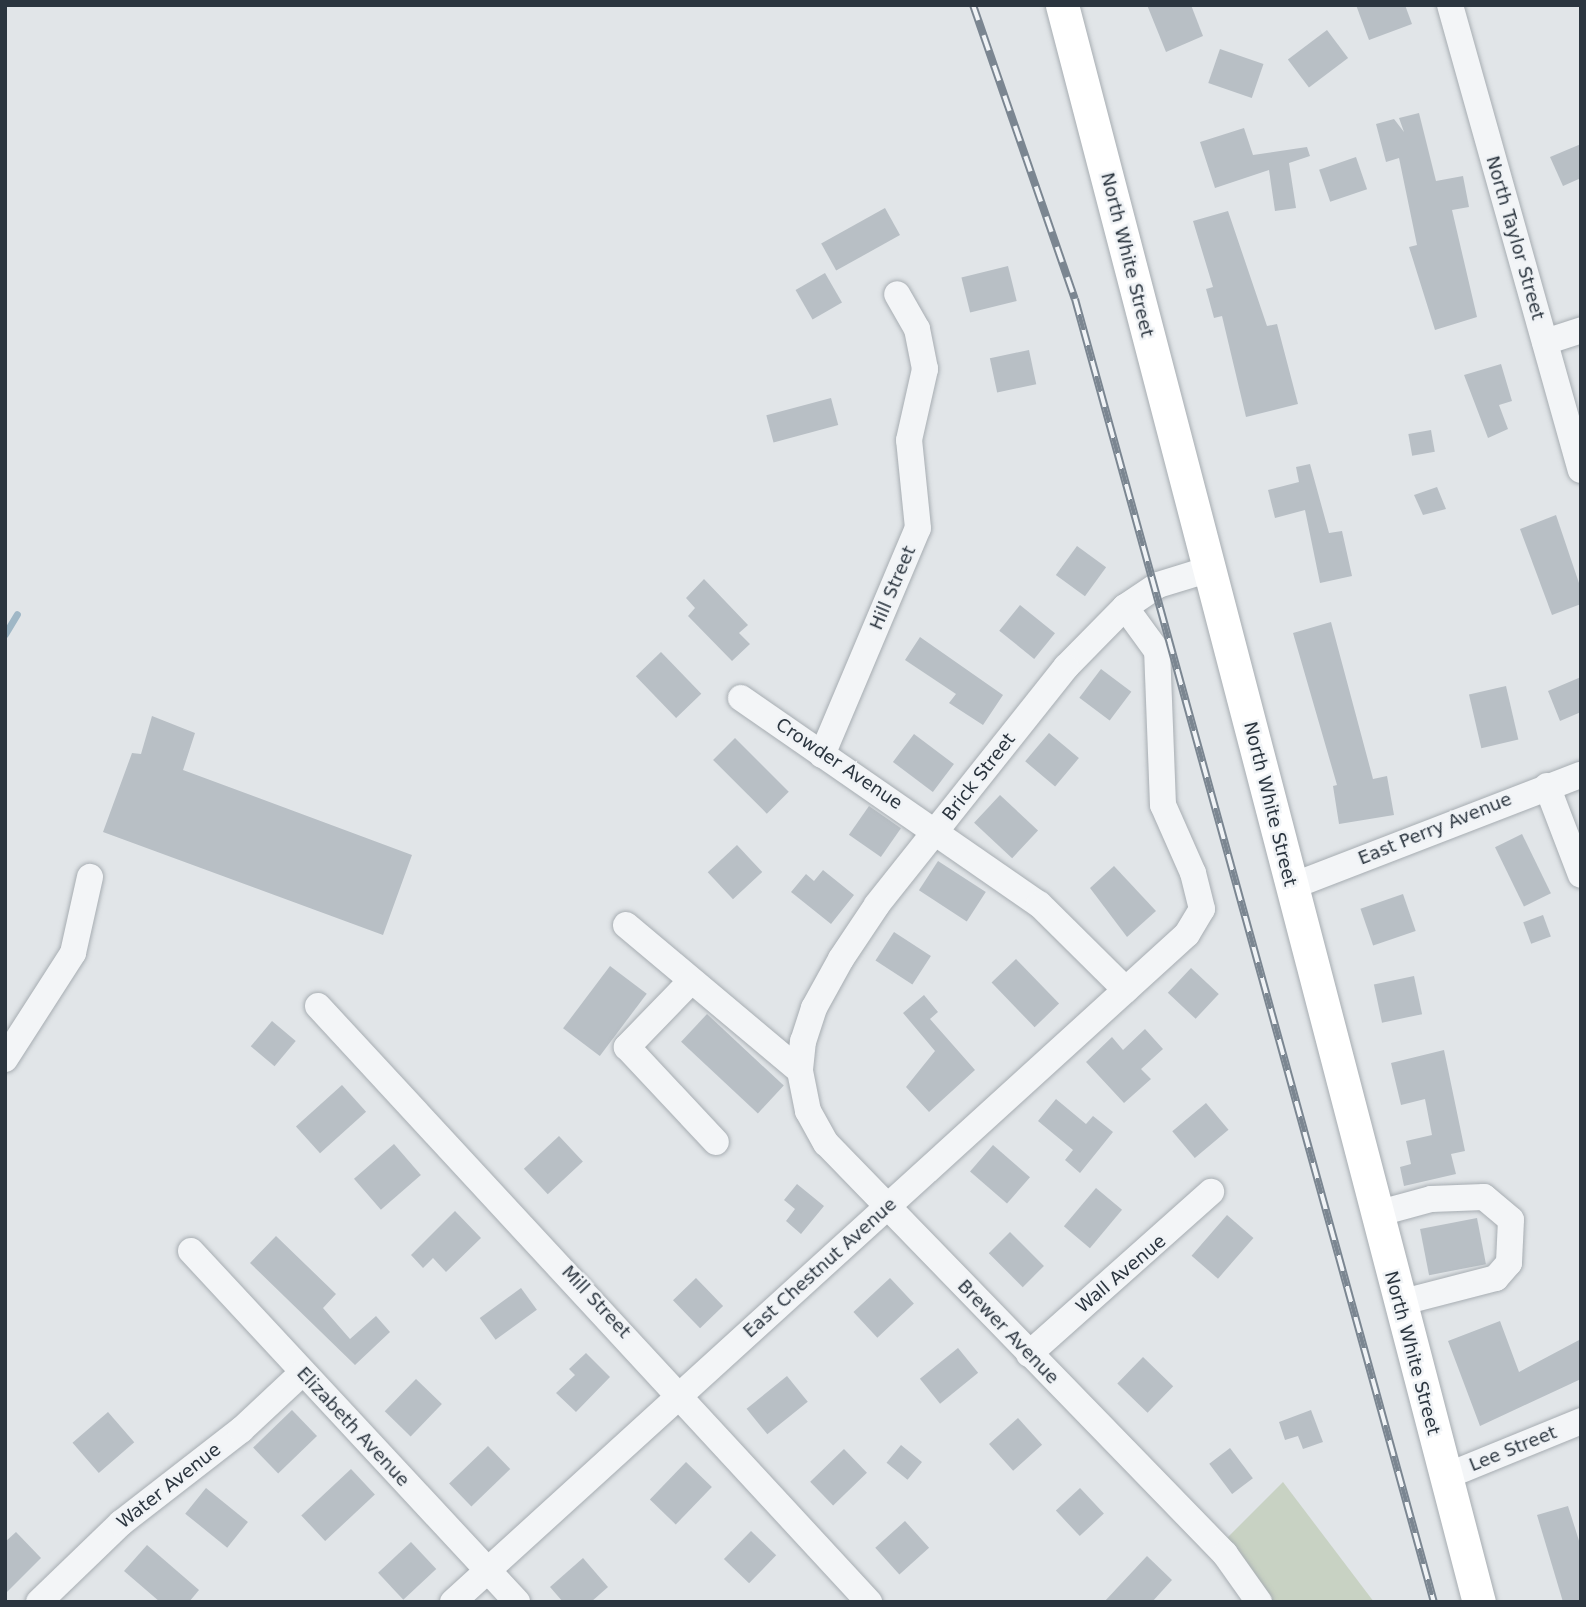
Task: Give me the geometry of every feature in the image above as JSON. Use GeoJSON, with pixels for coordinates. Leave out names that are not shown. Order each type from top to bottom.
{"type":"FeatureCollection","features":[{"type":"Feature","properties":{"kind":"main road","name":"North White Street"},"geometry":{"type":"LineString","coordinates":[[1062,5],[1444,1477],[1479,1602]]}},
{"type":"Feature","properties":{"kind":"street","name":"North Taylor Street"},"geometry":{"type":"LineString","coordinates":[[1450,5],[1581,470]]}},
{"type":"Feature","properties":{"kind":"street","name":"Hill Street"},"geometry":{"type":"LineString","coordinates":[[822,755],[918,528],[909,440],[925,369],[917,329],[897,295]]}},
{"type":"Feature","properties":{"kind":"street"},"geometry":{"type":"LineString","coordinates":[[1545,342],[1581,330]]}},
{"type":"Feature","properties":{"kind":"street","name":"Brick Street"},"geometry":{"type":"LineString","coordinates":[[803,1041],[841,960],[938,830],[1066,667],[1125,607],[1158,585],[1210,569]]}},
{"type":"Feature","properties":{"kind":"street","name":"East Chestnut Avenue"},"geometry":{"type":"LineString","coordinates":[[453,1602],[1186,934],[1202,909],[1193,873],[1163,805],[1157,651],[1125,607]]}},
{"type":"Feature","properties":{"kind":"street","name":"Crowder Avenue"},"geometry":{"type":"LineString","coordinates":[[741,698],[822,755],[938,830],[1038,904],[1126,990]]}},
{"type":"Feature","properties":{"kind":"street","name":"East Perry Avenue"},"geometry":{"type":"LineString","coordinates":[[1290,887],[1546,786],[1581,775]]}},
{"type":"Feature","properties":{"kind":"street"},"geometry":{"type":"LineString","coordinates":[[1546,786],[1581,875]]}},
{"type":"Feature","properties":{"kind":"street"},"geometry":{"type":"LineString","coordinates":[[5,1059],[73,953],[90,877]]}},
{"type":"Feature","properties":{"kind":"street"},"geometry":{"type":"LineString","coordinates":[[626,925],[690,982],[800,1071]]}},
{"type":"Feature","properties":{"kind":"street"},"geometry":{"type":"LineString","coordinates":[[690,982],[627,1046],[716,1142]]}},
{"type":"Feature","properties":{"kind":"street","name":"Mill Street"},"geometry":{"type":"LineString","coordinates":[[318,1006],[869,1602]]}},
{"type":"Feature","properties":{"kind":"street","name":"Brewer Avenue"},"geometry":{"type":"LineString","coordinates":[[803,1041],[800,1071],[808,1111],[826,1143],[1224,1554],[1259,1602]]}},
{"type":"Feature","properties":{"kind":"street","name":"Wall Avenue"},"geometry":{"type":"LineString","coordinates":[[1029,1354],[1211,1192]]}},
{"type":"Feature","properties":{"kind":"street"},"geometry":{"type":"LineString","coordinates":[[1376,1214],[1431,1199],[1485,1197],[1511,1220],[1509,1263],[1496,1278],[1399,1303]]}},
{"type":"Feature","properties":{"kind":"street","name":"Elizabeth Avenue"},"geometry":{"type":"LineString","coordinates":[[191,1251],[517,1602]]}},
{"type":"Feature","properties":{"kind":"street","name":"Water Avenue"},"geometry":{"type":"LineString","coordinates":[[39,1602],[121,1523],[241,1430],[302,1373]]}},
{"type":"Feature","properties":{"kind":"street","name":"Lee Street"},"geometry":{"type":"LineString","coordinates":[[1444,1477],[1581,1421]]}},
{"type":"Feature","properties":{"kind":"green space"},"geometry":{"type":"Polygon","coordinates":[[[1283,1482],[1374,1602],[1271,1602],[1224,1541],[1283,1482]]]}},
{"type":"Feature","properties":{"kind":"building"},"geometry":{"type":"Polygon","coordinates":[[[1147,5],[1191,5],[1203,36],[1166,52],[1147,5]]]}},
{"type":"Feature","properties":{"kind":"building"},"geometry":{"type":"Polygon","coordinates":[[[1356,5],[1405,5],[1412,24],[1369,40],[1356,5]]]}},
{"type":"Feature","properties":{"kind":"building"},"geometry":{"type":"Polygon","coordinates":[[[1327,30],[1348,58],[1309,87],[1288,59],[1327,30]]]}},
{"type":"Feature","properties":{"kind":"building"},"geometry":{"type":"Polygon","coordinates":[[[1220,49],[1263,64],[1252,98],[1208,83],[1220,49]]]}},
{"type":"Feature","properties":{"kind":"building"},"geometry":{"type":"Polygon","coordinates":[[[1419,113],[1436,181],[1463,176],[1469,207],[1452,210],[1477,317],[1435,330],[1409,247],[1417,245],[1399,158],[1386,162],[1376,124],[1394,119],[1404,132],[1399,118],[1419,113]]]}},
{"type":"Feature","properties":{"kind":"building"},"geometry":{"type":"Polygon","coordinates":[[[1244,128],[1253,155],[1307,147],[1310,156],[1289,163],[1296,208],[1275,211],[1269,170],[1215,188],[1200,142],[1244,128]]]}},
{"type":"Feature","properties":{"kind":"building"},"geometry":{"type":"Polygon","coordinates":[[[1581,144],[1581,178],[1563,186],[1550,157],[1581,144]]]}},
{"type":"Feature","properties":{"kind":"building"},"geometry":{"type":"Polygon","coordinates":[[[1356,157],[1367,189],[1330,202],[1319,170],[1356,157]]]}},
{"type":"Feature","properties":{"kind":"building"},"geometry":{"type":"Polygon","coordinates":[[[885,208],[900,235],[836,271],[821,243],[885,208]]]}},
{"type":"Feature","properties":{"kind":"building"},"geometry":{"type":"Polygon","coordinates":[[[1228,211],[1267,326],[1277,324],[1298,404],[1246,417],[1222,316],[1214,318],[1206,289],[1213,287],[1193,221],[1228,211]]]}},
{"type":"Feature","properties":{"kind":"building"},"geometry":{"type":"Polygon","coordinates":[[[1008,266],[1017,301],[970,313],[961,278],[1008,266]]]}},
{"type":"Feature","properties":{"kind":"building"},"geometry":{"type":"Polygon","coordinates":[[[825,273],[842,302],[813,319],[796,290],[825,273]]]}},
{"type":"Feature","properties":{"kind":"building"},"geometry":{"type":"Polygon","coordinates":[[[1029,350],[1036,384],[997,393],[990,358],[1029,350]]]}},
{"type":"Feature","properties":{"kind":"building"},"geometry":{"type":"Polygon","coordinates":[[[1501,364],[1512,401],[1499,405],[1508,429],[1488,438],[1464,375],[1501,364]]]}},
{"type":"Feature","properties":{"kind":"building"},"geometry":{"type":"Polygon","coordinates":[[[831,398],[838,425],[774,442],[766,415],[831,398]]]}},
{"type":"Feature","properties":{"kind":"building"},"geometry":{"type":"Polygon","coordinates":[[[1431,430],[1435,452],[1412,456],[1408,434],[1431,430]]]}},
{"type":"Feature","properties":{"kind":"building"},"geometry":{"type":"Polygon","coordinates":[[[1310,464],[1329,533],[1342,531],[1352,576],[1320,583],[1305,510],[1275,518],[1268,490],[1299,482],[1296,467],[1310,464]]]}},
{"type":"Feature","properties":{"kind":"building"},"geometry":{"type":"Polygon","coordinates":[[[1437,487],[1446,509],[1423,515],[1414,495],[1437,487]]]}},
{"type":"Feature","properties":{"kind":"building"},"geometry":{"type":"Polygon","coordinates":[[[1556,515],[1581,589],[1581,604],[1552,615],[1520,529],[1556,515]]]}},
{"type":"Feature","properties":{"kind":"building"},"geometry":{"type":"Polygon","coordinates":[[[1077,546],[1106,567],[1085,596],[1056,575],[1077,546]]]}},
{"type":"Feature","properties":{"kind":"building"},"geometry":{"type":"Polygon","coordinates":[[[704,579],[748,625],[739,633],[750,644],[732,661],[688,616],[695,608],[686,598],[704,579]]]}},
{"type":"Feature","properties":{"kind":"building"},"geometry":{"type":"Polygon","coordinates":[[[1020,605],[1055,633],[1034,659],[999,631],[1020,605]]]}},
{"type":"Feature","properties":{"kind":"building"},"geometry":{"type":"Polygon","coordinates":[[[1331,622],[1373,779],[1387,776],[1394,815],[1339,824],[1333,786],[1337,785],[1293,633],[1331,622]]]}},
{"type":"Feature","properties":{"kind":"building"},"geometry":{"type":"Polygon","coordinates":[[[920,637],[1003,695],[983,725],[949,703],[956,694],[905,660],[920,637]]]}},
{"type":"Feature","properties":{"kind":"building"},"geometry":{"type":"Polygon","coordinates":[[[661,652],[701,694],[676,718],[636,676],[661,652]]]}},
{"type":"Feature","properties":{"kind":"building"},"geometry":{"type":"Polygon","coordinates":[[[1101,669],[1131,692],[1110,721],[1079,698],[1101,669]]]}},
{"type":"Feature","properties":{"kind":"building"},"geometry":{"type":"Polygon","coordinates":[[[1581,677],[1581,712],[1560,721],[1548,691],[1581,677]]]}},
{"type":"Feature","properties":{"kind":"building"},"geometry":{"type":"Polygon","coordinates":[[[1506,686],[1518,740],[1481,748],[1469,695],[1506,686]]]}},
{"type":"Feature","properties":{"kind":"building"},"geometry":{"type":"Polygon","coordinates":[[[152,716],[195,733],[183,770],[412,855],[383,935],[103,832],[132,753],[141,754],[152,716]]]}},
{"type":"Feature","properties":{"kind":"building"},"geometry":{"type":"Polygon","coordinates":[[[1049,733],[1079,758],[1055,786],[1025,761],[1049,733]]]}},
{"type":"Feature","properties":{"kind":"building"},"geometry":{"type":"Polygon","coordinates":[[[914,734],[954,764],[933,792],[893,762],[914,734]]]}},
{"type":"Feature","properties":{"kind":"building"},"geometry":{"type":"Polygon","coordinates":[[[735,738],[789,792],[767,814],[713,760],[735,738]]]}},
{"type":"Feature","properties":{"kind":"building"},"geometry":{"type":"Polygon","coordinates":[[[1000,795],[1038,830],[1012,858],[974,823],[1000,795]]]}},
{"type":"Feature","properties":{"kind":"building"},"geometry":{"type":"Polygon","coordinates":[[[869,806],[901,828],[881,857],[849,835],[869,806]]]}},
{"type":"Feature","properties":{"kind":"building"},"geometry":{"type":"Polygon","coordinates":[[[1522,834],[1551,893],[1524,906],[1495,847],[1522,834]]]}},
{"type":"Feature","properties":{"kind":"building"},"geometry":{"type":"Polygon","coordinates":[[[737,845],[762,872],[733,899],[708,872],[737,845]]]}},
{"type":"Feature","properties":{"kind":"building"},"geometry":{"type":"Polygon","coordinates":[[[938,861],[986,892],[967,921],[919,890],[938,861]]]}},
{"type":"Feature","properties":{"kind":"building"},"geometry":{"type":"Polygon","coordinates":[[[1114,866],[1156,911],[1127,937],[1090,888],[1114,866]]]}},
{"type":"Feature","properties":{"kind":"building"},"geometry":{"type":"Polygon","coordinates":[[[823,870],[854,895],[831,924],[791,892],[806,874],[814,881],[823,870]]]}},
{"type":"Feature","properties":{"kind":"building"},"geometry":{"type":"Polygon","coordinates":[[[1403,894],[1416,931],[1373,946],[1360,909],[1403,894]]]}},
{"type":"Feature","properties":{"kind":"building"},"geometry":{"type":"Polygon","coordinates":[[[1543,915],[1551,937],[1531,944],[1523,922],[1543,915]]]}},
{"type":"Feature","properties":{"kind":"building"},"geometry":{"type":"Polygon","coordinates":[[[894,932],[931,956],[912,984],[875,961],[894,932]]]}},
{"type":"Feature","properties":{"kind":"building"},"geometry":{"type":"Polygon","coordinates":[[[1016,959],[1059,1004],[1035,1027],[992,983],[1016,959]]]}},
{"type":"Feature","properties":{"kind":"building"},"geometry":{"type":"Polygon","coordinates":[[[610,966],[647,994],[600,1056],[563,1028],[610,966]]]}},
{"type":"Feature","properties":{"kind":"building"},"geometry":{"type":"Polygon","coordinates":[[[1191,968],[1219,994],[1196,1019],[1168,993],[1191,968]]]}},
{"type":"Feature","properties":{"kind":"building"},"geometry":{"type":"Polygon","coordinates":[[[1414,976],[1422,1014],[1382,1023],[1374,985],[1414,976]]]}},
{"type":"Feature","properties":{"kind":"building"},"geometry":{"type":"Polygon","coordinates":[[[924,995],[938,1012],[930,1019],[975,1070],[929,1112],[906,1087],[935,1051],[903,1013],[924,995]]]}},
{"type":"Feature","properties":{"kind":"building"},"geometry":{"type":"Polygon","coordinates":[[[707,1014],[784,1086],[758,1113],[681,1042],[707,1014]]]}},
{"type":"Feature","properties":{"kind":"building"},"geometry":{"type":"Polygon","coordinates":[[[272,1021],[296,1041],[275,1066],[251,1046],[272,1021]]]}},
{"type":"Feature","properties":{"kind":"building"},"geometry":{"type":"Polygon","coordinates":[[[1145,1029],[1163,1049],[1141,1069],[1151,1079],[1124,1103],[1086,1062],[1112,1037],[1123,1050],[1145,1029]]]}},
{"type":"Feature","properties":{"kind":"building"},"geometry":{"type":"Polygon","coordinates":[[[1444,1050],[1465,1151],[1451,1154],[1456,1174],[1404,1186],[1400,1167],[1411,1164],[1406,1141],[1432,1135],[1425,1099],[1401,1105],[1391,1063],[1444,1050]]]}},
{"type":"Feature","properties":{"kind":"building"},"geometry":{"type":"Polygon","coordinates":[[[342,1085],[366,1112],[320,1153],[296,1126],[342,1085]]]}},
{"type":"Feature","properties":{"kind":"building"},"geometry":{"type":"Polygon","coordinates":[[[1056,1099],[1086,1124],[1093,1116],[1113,1132],[1080,1173],[1065,1160],[1073,1150],[1038,1121],[1056,1099]]]}},
{"type":"Feature","properties":{"kind":"building"},"geometry":{"type":"Polygon","coordinates":[[[1206,1103],[1228,1130],[1195,1158],[1172,1131],[1206,1103]]]}},
{"type":"Feature","properties":{"kind":"building"},"geometry":{"type":"Polygon","coordinates":[[[559,1136],[583,1162],[548,1194],[524,1169],[559,1136]]]}},
{"type":"Feature","properties":{"kind":"building"},"geometry":{"type":"Polygon","coordinates":[[[394,1144],[421,1175],[381,1210],[354,1179],[394,1144]]]}},
{"type":"Feature","properties":{"kind":"building"},"geometry":{"type":"Polygon","coordinates":[[[993,1145],[1030,1177],[1007,1204],[970,1171],[993,1145]]]}},
{"type":"Feature","properties":{"kind":"building"},"geometry":{"type":"Polygon","coordinates":[[[797,1184],[824,1206],[801,1234],[786,1221],[795,1209],[784,1200],[797,1184]]]}},
{"type":"Feature","properties":{"kind":"building"},"geometry":{"type":"Polygon","coordinates":[[[1096,1188],[1122,1210],[1090,1248],[1064,1226],[1096,1188]]]}},
{"type":"Feature","properties":{"kind":"building"},"geometry":{"type":"Polygon","coordinates":[[[455,1211],[481,1238],[446,1272],[433,1258],[423,1268],[411,1255],[455,1211]]]}},
{"type":"Feature","properties":{"kind":"building"},"geometry":{"type":"Polygon","coordinates":[[[1227,1215],[1253,1238],[1218,1279],[1192,1256],[1227,1215]]]}},
{"type":"Feature","properties":{"kind":"building"},"geometry":{"type":"Polygon","coordinates":[[[1477,1218],[1486,1264],[1429,1275],[1420,1229],[1477,1218]]]}},
{"type":"Feature","properties":{"kind":"building"},"geometry":{"type":"Polygon","coordinates":[[[1010,1232],[1044,1266],[1023,1287],[989,1253],[1010,1232]]]}},
{"type":"Feature","properties":{"kind":"building"},"geometry":{"type":"Polygon","coordinates":[[[276,1236],[336,1294],[323,1308],[350,1339],[376,1316],[390,1332],[355,1365],[250,1263],[276,1236]]]}},
{"type":"Feature","properties":{"kind":"building"},"geometry":{"type":"Polygon","coordinates":[[[696,1278],[723,1306],[700,1328],[673,1300],[696,1278]]]}},
{"type":"Feature","properties":{"kind":"building"},"geometry":{"type":"Polygon","coordinates":[[[890,1278],[914,1304],[877,1338],[853,1312],[890,1278]]]}},
{"type":"Feature","properties":{"kind":"building"},"geometry":{"type":"Polygon","coordinates":[[[521,1288],[537,1310],[496,1340],[480,1318],[521,1288]]]}},
{"type":"Feature","properties":{"kind":"building"},"geometry":{"type":"Polygon","coordinates":[[[1500,1321],[1519,1372],[1581,1339],[1581,1379],[1480,1426],[1448,1341],[1500,1321]]]}},
{"type":"Feature","properties":{"kind":"building"},"geometry":{"type":"Polygon","coordinates":[[[958,1348],[978,1373],[940,1404],[920,1379],[958,1348]]]}},
{"type":"Feature","properties":{"kind":"building"},"geometry":{"type":"Polygon","coordinates":[[[586,1353],[610,1377],[576,1412],[556,1393],[575,1375],[569,1369],[586,1353]]]}},
{"type":"Feature","properties":{"kind":"building"},"geometry":{"type":"Polygon","coordinates":[[[1143,1357],[1173,1386],[1148,1413],[1117,1384],[1143,1357]]]}},
{"type":"Feature","properties":{"kind":"building"},"geometry":{"type":"Polygon","coordinates":[[[787,1376],[808,1402],[767,1434],[747,1409],[787,1376]]]}},
{"type":"Feature","properties":{"kind":"building"},"geometry":{"type":"Polygon","coordinates":[[[416,1379],[442,1404],[411,1436],[385,1411],[416,1379]]]}},
{"type":"Feature","properties":{"kind":"building"},"geometry":{"type":"Polygon","coordinates":[[[292,1410],[317,1436],[278,1473],[253,1448],[292,1410]]]}},
{"type":"Feature","properties":{"kind":"building"},"geometry":{"type":"Polygon","coordinates":[[[1311,1410],[1323,1442],[1303,1449],[1298,1436],[1285,1440],[1279,1422],[1311,1410]]]}},
{"type":"Feature","properties":{"kind":"building"},"geometry":{"type":"Polygon","coordinates":[[[108,1412],[134,1442],[99,1473],[73,1443],[108,1412]]]}},
{"type":"Feature","properties":{"kind":"building"},"geometry":{"type":"Polygon","coordinates":[[[1018,1418],[1042,1445],[1013,1471],[989,1444],[1018,1418]]]}},
{"type":"Feature","properties":{"kind":"building"},"geometry":{"type":"Polygon","coordinates":[[[901,1445],[922,1462],[908,1480],[887,1463],[901,1445]]]}},
{"type":"Feature","properties":{"kind":"building"},"geometry":{"type":"Polygon","coordinates":[[[488,1446],[510,1469],[471,1507],[449,1484],[488,1446]]]}},
{"type":"Feature","properties":{"kind":"building"},"geometry":{"type":"Polygon","coordinates":[[[1230,1448],[1253,1478],[1232,1494],[1209,1464],[1230,1448]]]}},
{"type":"Feature","properties":{"kind":"building"},"geometry":{"type":"Polygon","coordinates":[[[844,1449],[867,1473],[833,1505],[810,1482],[844,1449]]]}},
{"type":"Feature","properties":{"kind":"building"},"geometry":{"type":"Polygon","coordinates":[[[686,1462],[712,1487],[676,1524],[650,1499],[686,1462]]]}},
{"type":"Feature","properties":{"kind":"building"},"geometry":{"type":"Polygon","coordinates":[[[351,1469],[375,1495],[325,1541],[301,1515],[351,1469]]]}},
{"type":"Feature","properties":{"kind":"building"},"geometry":{"type":"Polygon","coordinates":[[[206,1488],[248,1522],[227,1548],[185,1514],[206,1488]]]}},
{"type":"Feature","properties":{"kind":"building"},"geometry":{"type":"Polygon","coordinates":[[[1080,1488],[1104,1514],[1080,1536],[1056,1511],[1080,1488]]]}},
{"type":"Feature","properties":{"kind":"building"},"geometry":{"type":"Polygon","coordinates":[[[1568,1506],[1581,1547],[1581,1602],[1563,1602],[1537,1515],[1568,1506]]]}},
{"type":"Feature","properties":{"kind":"building"},"geometry":{"type":"Polygon","coordinates":[[[905,1521],[929,1548],[899,1575],[875,1548],[905,1521]]]}},
{"type":"Feature","properties":{"kind":"building"},"geometry":{"type":"Polygon","coordinates":[[[751,1531],[776,1555],[749,1583],[724,1559],[751,1531]]]}},
{"type":"Feature","properties":{"kind":"building"},"geometry":{"type":"Polygon","coordinates":[[[16,1532],[41,1558],[5,1594],[5,1542],[16,1532]]]}},
{"type":"Feature","properties":{"kind":"building"},"geometry":{"type":"Polygon","coordinates":[[[411,1542],[436,1569],[403,1600],[378,1573],[411,1542]]]}},
{"type":"Feature","properties":{"kind":"building"},"geometry":{"type":"Polygon","coordinates":[[[147,1545],[199,1590],[189,1602],[160,1602],[124,1571],[147,1545]]]}},
{"type":"Feature","properties":{"kind":"building"},"geometry":{"type":"Polygon","coordinates":[[[1147,1556],[1172,1580],[1152,1602],[1104,1602],[1147,1556]]]}},
{"type":"Feature","properties":{"kind":"building"},"geometry":{"type":"Polygon","coordinates":[[[583,1558],[608,1587],[591,1602],[563,1602],[550,1587],[583,1558]]]}},
{"type":"Feature","properties":{"kind":"waterway"},"geometry":{"type":"LineString","coordinates":[[5,634],[17,614]]}},
{"type":"Feature","properties":{"kind":"railway"},"geometry":{"type":"LineString","coordinates":[[973,5],[1075,299],[1434,1602]]}}]}
